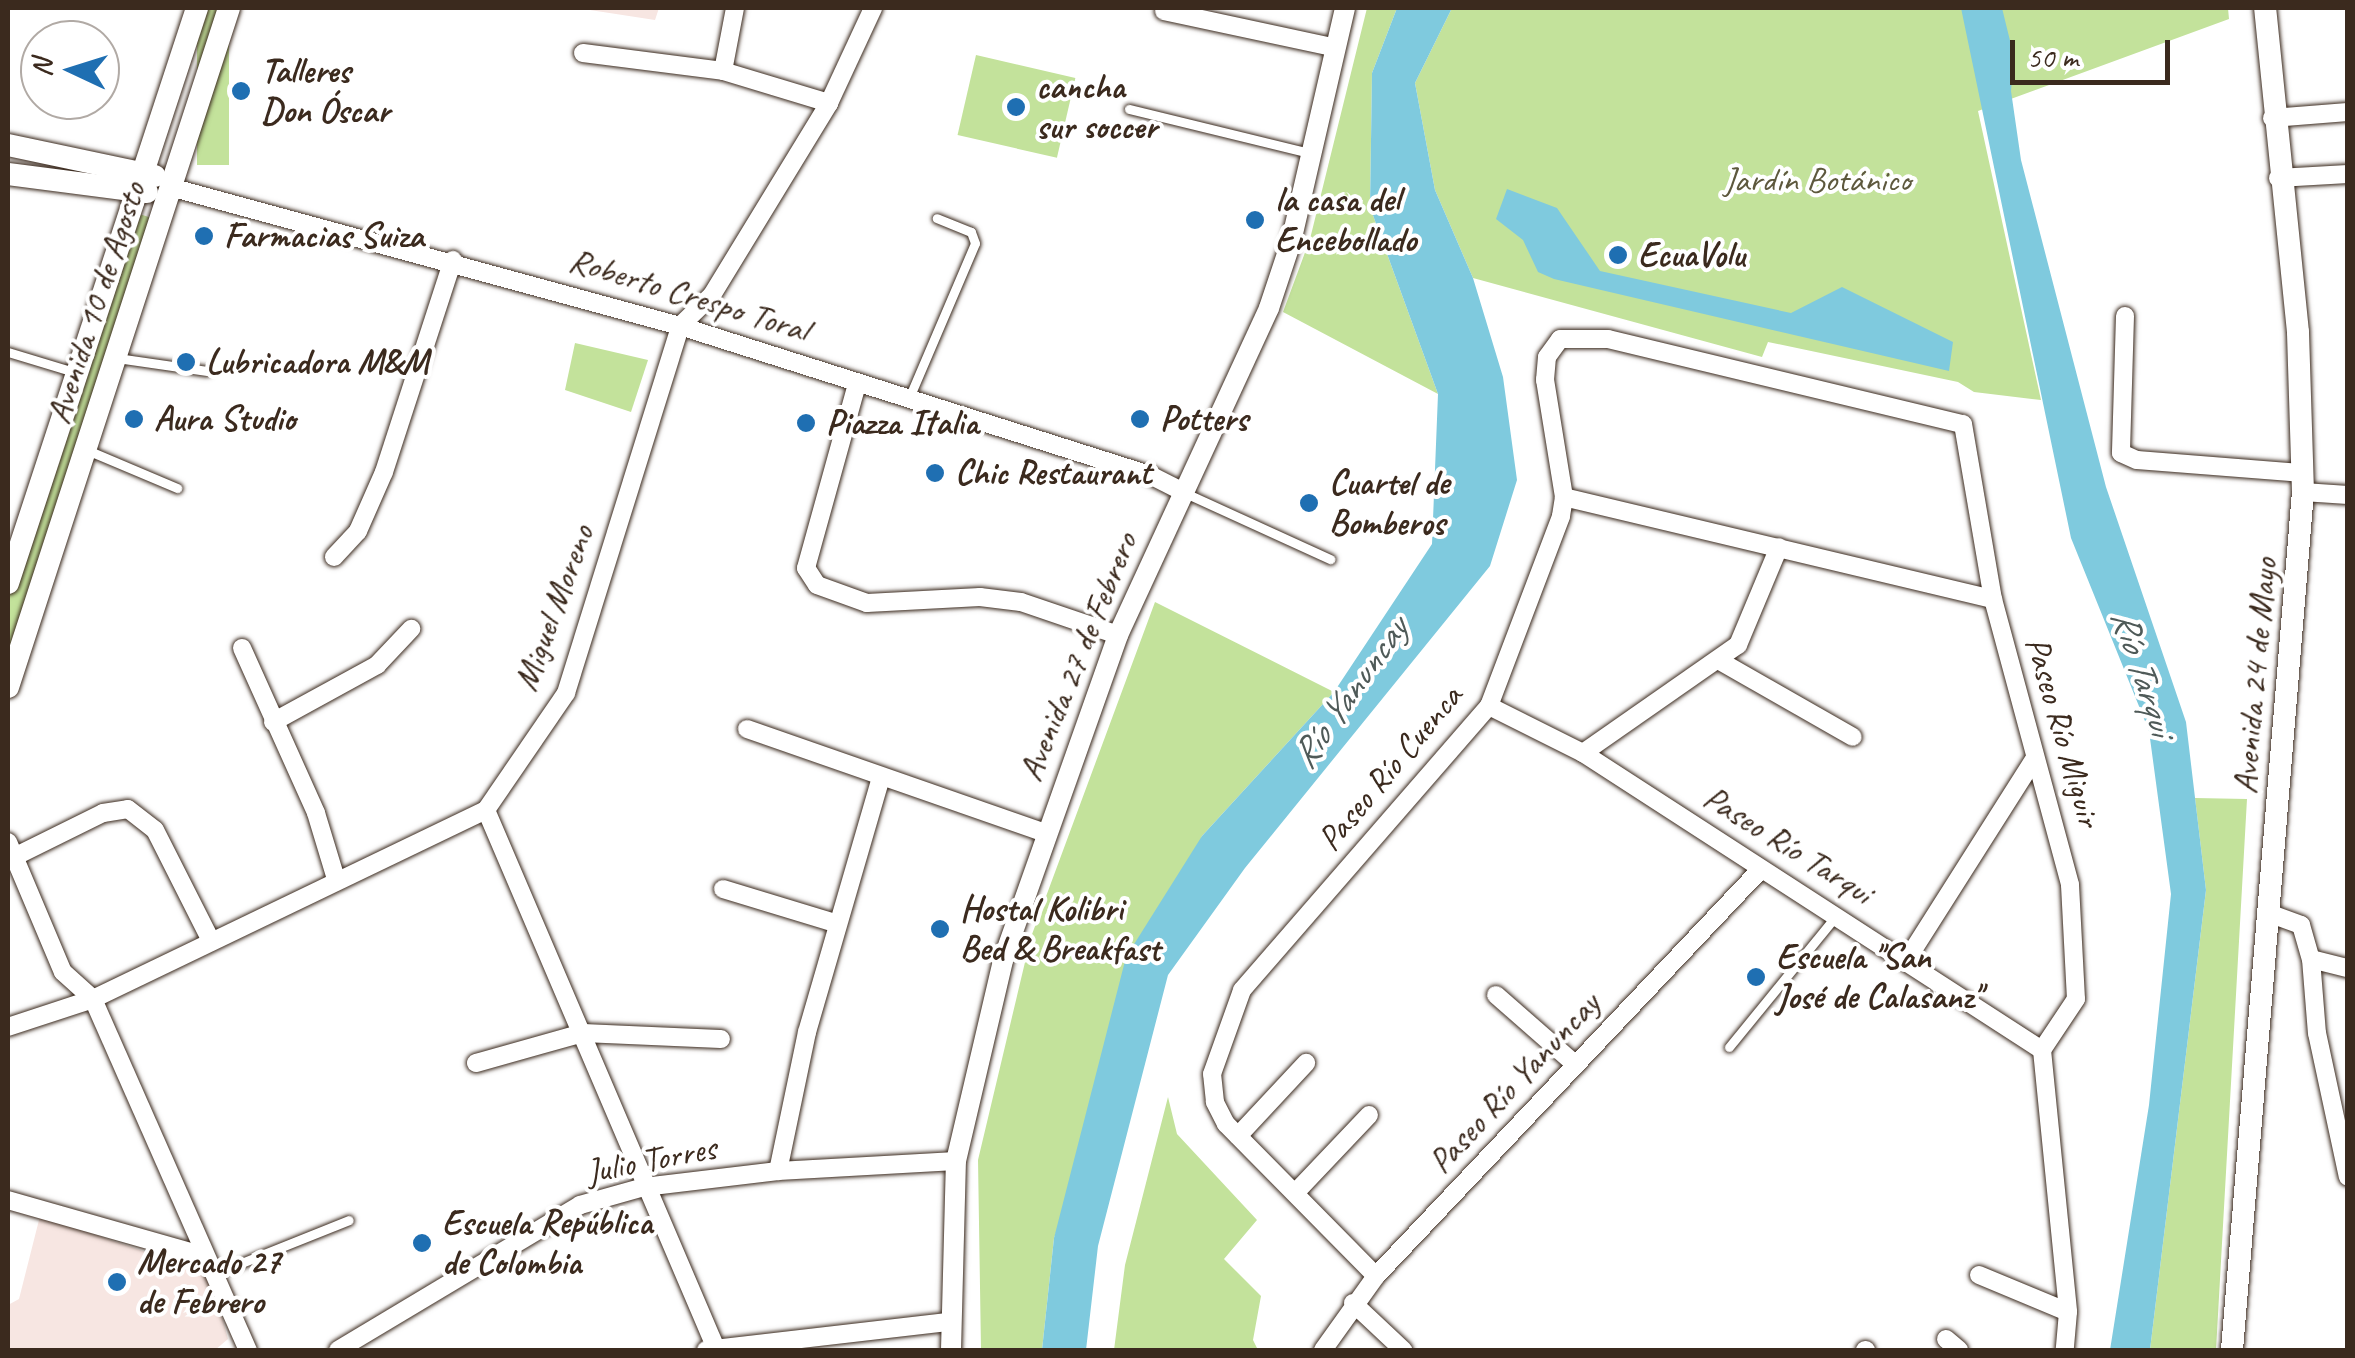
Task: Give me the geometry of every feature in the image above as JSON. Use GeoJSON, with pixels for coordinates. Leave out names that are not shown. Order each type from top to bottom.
{"type":"FeatureCollection","features":[{"type":"Feature","properties":{"kind":"main road","name":"Avenida 10 de Agosto"},"geometry":{"type":"LineString","coordinates":[[8,583],[197,8]]}},
{"type":"Feature","properties":{"kind":"main road","name":"Avenida 10 de Agosto"},"geometry":{"type":"LineString","coordinates":[[8,687],[18,616],[84,450],[228,8]]}},
{"type":"Feature","properties":{"kind":"main road","name":"Avenida 24 de Mayo"},"geometry":{"type":"LineString","coordinates":[[2232,1350],[2271,914],[2303,483],[2298,332],[2278,178],[2265,8]]}},
{"type":"Feature","properties":{"kind":"main road","name":"Roberto Crespo Toral"},"geometry":{"type":"LineString","coordinates":[[8,145],[144,170],[170,186]]}},
{"type":"Feature","properties":{"kind":"main road","name":"Roberto Crespo Toral"},"geometry":{"type":"LineString","coordinates":[[8,174],[136,195],[170,186]]}},
{"type":"Feature","properties":{"kind":"street"},"geometry":{"type":"LineString","coordinates":[[722,71],[736,8]]}},
{"type":"Feature","properties":{"kind":"street","name":"Miguel Moreno"},"geometry":{"type":"LineString","coordinates":[[486,810],[566,693],[680,326],[712,295],[828,103],[873,8]]}},
{"type":"Feature","properties":{"kind":"street","name":"Avenida 27 de Febrero"},"geometry":{"type":"LineString","coordinates":[[952,1350],[956,1160],[980,1048],[1043,832],[1118,635],[1181,491],[1269,308],[1312,154],[1345,8]]}},
{"type":"Feature","properties":{"kind":"street"},"geometry":{"type":"LineString","coordinates":[[1164,10],[1336,48]]}},
{"type":"Feature","properties":{"kind":"street"},"geometry":{"type":"LineString","coordinates":[[583,52],[722,71],[828,103]]}},
{"type":"Feature","properties":{"kind":"street"},"geometry":{"type":"LineString","coordinates":[[2272,118],[2348,112]]}},
{"type":"Feature","properties":{"kind":"street"},"geometry":{"type":"LineString","coordinates":[[2278,178],[2348,174]]}},
{"type":"Feature","properties":{"kind":"street","name":"Roberto Crespo Toral"},"geometry":{"type":"LineString","coordinates":[[170,186],[453,260],[680,326],[1152,476],[1181,491]]}},
{"type":"Feature","properties":{"kind":"street"},"geometry":{"type":"LineString","coordinates":[[334,557],[358,531],[384,472],[453,260]]}},
{"type":"Feature","properties":{"kind":"street"},"geometry":{"type":"LineString","coordinates":[[2125,316],[2121,453],[2137,460],[2303,483],[2348,495]]}},
{"type":"Feature","properties":{"kind":"street","name":"Paseo Río Miguir"},"geometry":{"type":"LineString","coordinates":[[1547,357],[1560,339],[1608,338],[1962,424],[1993,598],[2035,758],[2051,796],[2070,885],[2076,999],[2042,1050]]}},
{"type":"Feature","properties":{"kind":"street","name":"Paseo Río Cuenca"},"geometry":{"type":"LineString","coordinates":[[1238,1136],[1215,1102],[1212,1074],[1242,990],[1490,706],[1564,497],[1547,357]]}},
{"type":"Feature","properties":{"kind":"street"},"geometry":{"type":"LineString","coordinates":[[856,384],[806,568],[817,585],[868,603],[980,597],[1021,602],[1118,635]]}},
{"type":"Feature","properties":{"kind":"street"},"geometry":{"type":"LineString","coordinates":[[1564,497],[1993,598]]}},
{"type":"Feature","properties":{"kind":"street"},"geometry":{"type":"LineString","coordinates":[[1582,753],[1738,645],[1779,547]]}},
{"type":"Feature","properties":{"kind":"street"},"geometry":{"type":"LineString","coordinates":[[273,722],[377,665],[412,629]]}},
{"type":"Feature","properties":{"kind":"street"},"geometry":{"type":"LineString","coordinates":[[242,648],[316,814],[336,879]]}},
{"type":"Feature","properties":{"kind":"street"},"geometry":{"type":"LineString","coordinates":[[1718,660],[1853,737]]}},
{"type":"Feature","properties":{"kind":"street","name":"Paseo Río Tarqui"},"geometry":{"type":"LineString","coordinates":[[1490,706],[1582,753],[1908,958],[2042,1050]]}},
{"type":"Feature","properties":{"kind":"street"},"geometry":{"type":"LineString","coordinates":[[748,730],[880,780],[1043,832]]}},
{"type":"Feature","properties":{"kind":"street"},"geometry":{"type":"LineString","coordinates":[[1908,958],[2035,758]]}},
{"type":"Feature","properties":{"kind":"street"},"geometry":{"type":"LineString","coordinates":[[778,1171],[836,923],[880,780]]}},
{"type":"Feature","properties":{"kind":"street"},"geometry":{"type":"LineString","coordinates":[[212,941],[155,830],[128,809],[103,813],[12,849],[63,972],[93,999],[248,1350]]}},
{"type":"Feature","properties":{"kind":"street"},"geometry":{"type":"LineString","coordinates":[[8,1027],[93,999],[486,810],[710,1348],[950,1322]]}},
{"type":"Feature","properties":{"kind":"street","name":"Paseo Río Yanuncay"},"geometry":{"type":"LineString","coordinates":[[1323,1350],[1376,1276],[1761,869]]}},
{"type":"Feature","properties":{"kind":"street"},"geometry":{"type":"LineString","coordinates":[[723,890],[836,923]]}},
{"type":"Feature","properties":{"kind":"street"},"geometry":{"type":"LineString","coordinates":[[2271,914],[2301,924],[2311,959],[2317,1032],[2348,1177]]}},
{"type":"Feature","properties":{"kind":"street"},"geometry":{"type":"LineString","coordinates":[[2311,959],[2348,968]]}},
{"type":"Feature","properties":{"kind":"street"},"geometry":{"type":"LineString","coordinates":[[1496,995],[1576,1065]]}},
{"type":"Feature","properties":{"kind":"street"},"geometry":{"type":"LineString","coordinates":[[476,1064],[582,1033],[721,1039]]}},
{"type":"Feature","properties":{"kind":"street"},"geometry":{"type":"LineString","coordinates":[[2042,1050],[2068,1312],[2065,1350]]}},
{"type":"Feature","properties":{"kind":"street"},"geometry":{"type":"LineString","coordinates":[[1306,1062],[1238,1136],[1376,1276]]}},
{"type":"Feature","properties":{"kind":"street"},"geometry":{"type":"LineString","coordinates":[[1296,1192],[1369,1115]]}},
{"type":"Feature","properties":{"kind":"street","name":"Julio Torres"},"geometry":{"type":"LineString","coordinates":[[338,1350],[580,1205],[644,1187],[778,1171],[956,1160]]}},
{"type":"Feature","properties":{"kind":"street"},"geometry":{"type":"LineString","coordinates":[[8,1202],[204,1256]]}},
{"type":"Feature","properties":{"kind":"street"},"geometry":{"type":"LineString","coordinates":[[1979,1275],[2068,1312]]}},
{"type":"Feature","properties":{"kind":"street"},"geometry":{"type":"LineString","coordinates":[[1353,1303],[1402,1350]]}},
{"type":"Feature","properties":{"kind":"lane"},"geometry":{"type":"LineString","coordinates":[[1128,108],[1312,154]]}},
{"type":"Feature","properties":{"kind":"lane"},"geometry":{"type":"LineString","coordinates":[[909,400],[975,243],[971,232],[937,218]]}},
{"type":"Feature","properties":{"kind":"lane"},"geometry":{"type":"LineString","coordinates":[[8,352],[76,374]]}},
{"type":"Feature","properties":{"kind":"lane"},"geometry":{"type":"LineString","coordinates":[[114,357],[133,365],[207,370]]}},
{"type":"Feature","properties":{"kind":"lane"},"geometry":{"type":"LineString","coordinates":[[84,450],[177,488]]}},
{"type":"Feature","properties":{"kind":"lane"},"geometry":{"type":"LineString","coordinates":[[1181,491],[1330,559]]}},
{"type":"Feature","properties":{"kind":"lane"},"geometry":{"type":"LineString","coordinates":[[1728,1047],[1837,915]]}},
{"type":"Feature","properties":{"kind":"lane"},"geometry":{"type":"LineString","coordinates":[[214,1274],[348,1220]]}},
{"type":"Feature","properties":{"kind":"shaded area"},"geometry":{"type":"Polygon","coordinates":[[[577,8],[659,8],[655,20],[577,8]]]}},
{"type":"Feature","properties":{"kind":"shaded area","name":"Mercado 27 de Febrero"},"geometry":{"type":"Polygon","coordinates":[[[40,1216],[199,1270],[214,1287],[228,1339],[215,1350],[8,1350],[8,1305],[19,1299],[40,1216]]]}},
{"type":"Feature","properties":{"kind":"green space"},"geometry":{"type":"Polygon","coordinates":[[[197,8],[229,8],[229,165],[197,165],[197,8]]]}},
{"type":"Feature","properties":{"kind":"green space"},"geometry":{"type":"Polygon","coordinates":[[[1367,8],[1397,8],[1372,73],[1370,207],[1438,394],[1283,312],[1310,239],[1367,8]]]}},
{"type":"Feature","properties":{"kind":"green space","name":"Jardín Botánico"},"geometry":{"type":"Polygon","coordinates":[[[1452,8],[2228,8],[2229,19],[1978,111],[2041,400],[1974,392],[1958,382],[1768,342],[1762,357],[1473,278],[1435,190],[1415,83],[1452,8]]]}},
{"type":"Feature","properties":{"kind":"green space","name":"cancha sur soccer"},"geometry":{"type":"Polygon","coordinates":[[[976,55],[1075,78],[1057,158],[958,135],[976,55]]]}},
{"type":"Feature","properties":{"kind":"green space"},"geometry":{"type":"Polygon","coordinates":[[[130,211],[158,220],[8,687],[8,583],[130,211]]]}},
{"type":"Feature","properties":{"kind":"green space"},"geometry":{"type":"Polygon","coordinates":[[[575,343],[648,360],[631,412],[565,390],[575,343]]]}},
{"type":"Feature","properties":{"kind":"green space"},"geometry":{"type":"Polygon","coordinates":[[[1155,602],[1334,692],[1202,836],[1054,1238],[1042,1350],[981,1350],[978,1160],[1031,937],[1155,602]]]}},
{"type":"Feature","properties":{"kind":"green space"},"geometry":{"type":"Polygon","coordinates":[[[2195,798],[2247,799],[2216,1350],[2150,1350],[2206,890],[2195,798]]]}},
{"type":"Feature","properties":{"kind":"green space"},"geometry":{"type":"Polygon","coordinates":[[[1168,1097],[1177,1134],[1257,1220],[1224,1259],[1261,1296],[1253,1340],[1258,1350],[1114,1350],[1125,1265],[1168,1097]]]}},
{"type":"Feature","properties":{"kind":"water","name":"Río Yanuncay"},"geometry":{"type":"Polygon","coordinates":[[[1397,8],[1452,8],[1415,83],[1435,190],[1473,278],[1503,377],[1517,480],[1490,566],[1245,868],[1168,975],[1098,1246],[1086,1350],[1042,1350],[1054,1238],[1126,957],[1202,836],[1334,692],[1432,544],[1438,394],[1370,207],[1372,73],[1397,8]]]}},
{"type":"Feature","properties":{"kind":"water","name":"Río Tarqui"},"geometry":{"type":"Polygon","coordinates":[[[1961,8],[2002,8],[2014,57],[2011,91],[2021,160],[2106,487],[2186,722],[2206,890],[2150,1350],[2110,1350],[2149,1105],[2171,894],[2149,731],[2071,538],[1961,8]]]}},
{"type":"Feature","properties":{"kind":"water"},"geometry":{"type":"Polygon","coordinates":[[[1507,189],[1557,208],[1600,271],[1791,313],[1842,287],[1953,342],[1949,371],[1554,279],[1538,272],[1523,240],[1496,219],[1507,189]]]}},
{"type":"Feature","properties":{"kind":"place","name":"Talleres Don Óscar"},"geometry":{"type":"Point","coordinates":[241,91]}},
{"type":"Feature","properties":{"kind":"place","name":"cancha sur soccer"},"geometry":{"type":"Point","coordinates":[1016,107]}},
{"type":"Feature","properties":{"kind":"place","name":"la casa del Encebollado"},"geometry":{"type":"Point","coordinates":[1255,220]}},
{"type":"Feature","properties":{"kind":"place","name":"Farmacias Suiza"},"geometry":{"type":"Point","coordinates":[204,236]}},
{"type":"Feature","properties":{"kind":"place","name":"EcuaVolu"},"geometry":{"type":"Point","coordinates":[1618,255]}},
{"type":"Feature","properties":{"kind":"place","name":"Lubricadora M&M"},"geometry":{"type":"Point","coordinates":[186,362]}},
{"type":"Feature","properties":{"kind":"place","name":"Aura Studio"},"geometry":{"type":"Point","coordinates":[134,419]}},
{"type":"Feature","properties":{"kind":"place","name":"Potters"},"geometry":{"type":"Point","coordinates":[1140,419]}},
{"type":"Feature","properties":{"kind":"place","name":"Piazza Italia"},"geometry":{"type":"Point","coordinates":[806,423]}},
{"type":"Feature","properties":{"kind":"place","name":"Chic Restaurant"},"geometry":{"type":"Point","coordinates":[935,473]}},
{"type":"Feature","properties":{"kind":"place","name":"Cuartel de Bomberos"},"geometry":{"type":"Point","coordinates":[1309,503]}},
{"type":"Feature","properties":{"kind":"place","name":"Hostal Kolibri Bed & Breakfast"},"geometry":{"type":"Point","coordinates":[940,929]}},
{"type":"Feature","properties":{"kind":"place","name":"Escuela \"San José de Calasanz\""},"geometry":{"type":"Point","coordinates":[1756,977]}},
{"type":"Feature","properties":{"kind":"place","name":"Escuela República de Colombia"},"geometry":{"type":"Point","coordinates":[422,1243]}},
{"type":"Feature","properties":{"kind":"place","name":"Mercado 27 de Febrero"},"geometry":{"type":"Point","coordinates":[117,1282]}}]}
